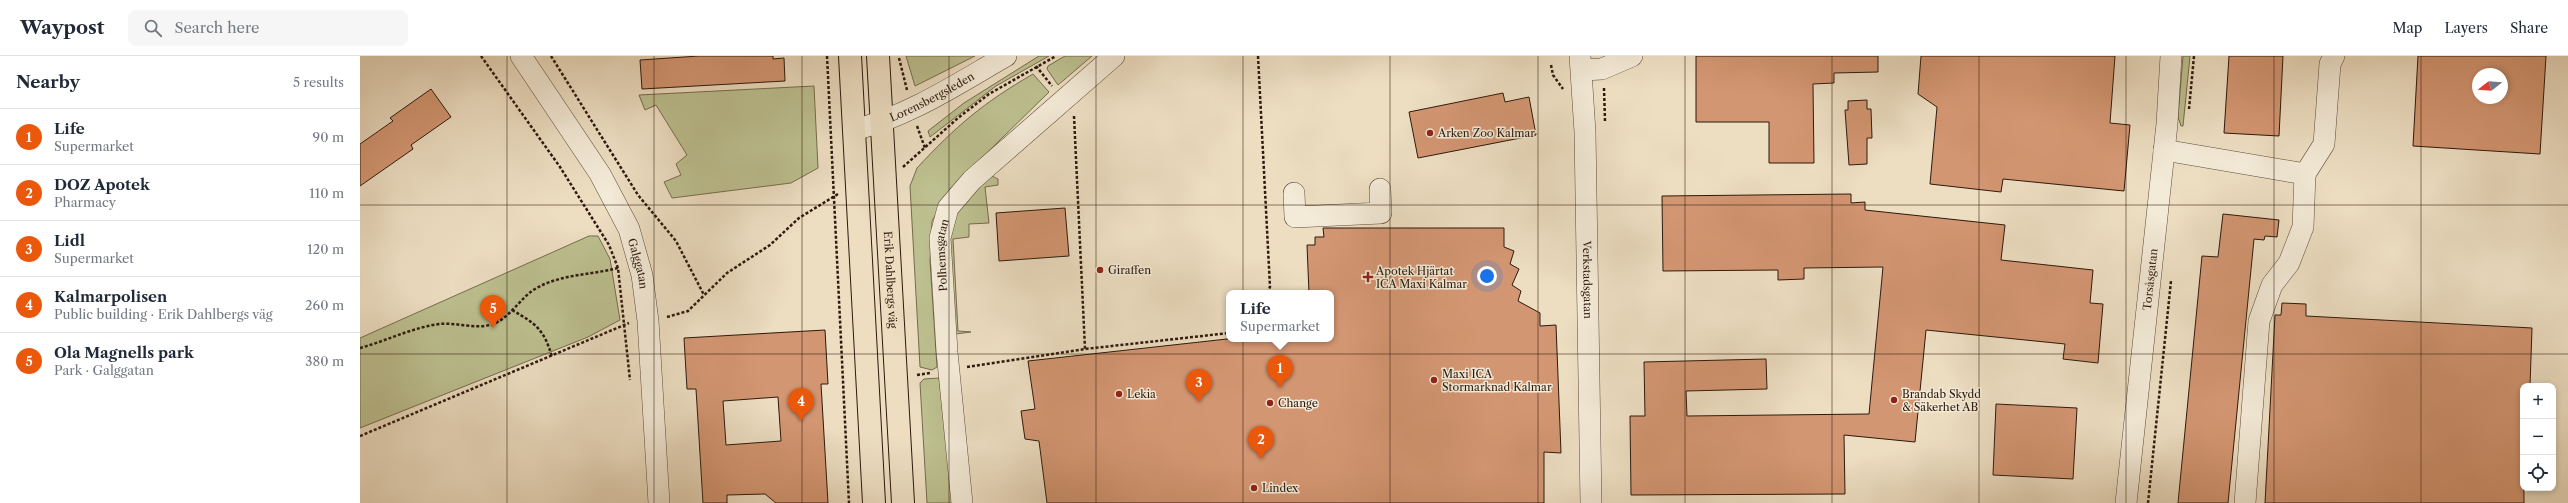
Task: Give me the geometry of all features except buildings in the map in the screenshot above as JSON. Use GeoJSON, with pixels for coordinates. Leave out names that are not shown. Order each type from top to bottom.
{"type":"FeatureCollection","features":[{"type":"Feature","properties":{"kind":"main road"},"geometry":{"type":"LineString","coordinates":[[850,56],[874,503]]}},
{"type":"Feature","properties":{"kind":"main road","name":"Erik Dahlbergs väg"},"geometry":{"type":"LineString","coordinates":[[878,56],[903,503]]}},
{"type":"Feature","properties":{"kind":"street","name":"Galggatan"},"geometry":{"type":"LineString","coordinates":[[521,56],[600,174],[629,229],[642,276],[648,321],[660,503]]}},
{"type":"Feature","properties":{"kind":"street","name":"Lorensbergsleden"},"geometry":{"type":"LineString","coordinates":[[854,130],[882,123],[912,109],[1006,56]]}},
{"type":"Feature","properties":{"kind":"street","name":"Polhemsgatan"},"geometry":{"type":"LineString","coordinates":[[962,503],[949,370],[940,238],[948,208],[972,180],[1114,56]]}},
{"type":"Feature","properties":{"kind":"street"},"geometry":{"type":"LineString","coordinates":[[1581,63],[1602,69],[1632,56]]}},
{"type":"Feature","properties":{"kind":"street","name":"Torsåsgatan"},"geometry":{"type":"LineString","coordinates":[[2126,503],[2164,150],[2171,56]]}},
{"type":"Feature","properties":{"kind":"street"},"geometry":{"type":"LineString","coordinates":[[2245,503],[2259,321],[2272,285],[2288,263],[2303,227],[2306,174],[2324,144],[2330,64],[2334,56]]}},
{"type":"Feature","properties":{"kind":"street","name":"Verkstadsgatan"},"geometry":{"type":"LineString","coordinates":[[1581,63],[1591,503]]}},
{"type":"Feature","properties":{"kind":"street"},"geometry":{"type":"LineString","coordinates":[[2164,150],[2306,174]]}},
{"type":"Feature","properties":{"kind":"street"},"geometry":{"type":"LineString","coordinates":[[1294,193],[1295,217],[1381,213],[1380,189]]}},
{"type":"Feature","properties":{"kind":"path"},"geometry":{"type":"LineString","coordinates":[[481,56],[560,167],[609,245],[618,268],[626,324]]}},
{"type":"Feature","properties":{"kind":"path"},"geometry":{"type":"LineString","coordinates":[[551,56],[638,195],[676,241],[704,295]]}},
{"type":"Feature","properties":{"kind":"path"},"geometry":{"type":"LineString","coordinates":[[827,56],[850,503]]}},
{"type":"Feature","properties":{"kind":"path"},"geometry":{"type":"LineString","coordinates":[[899,56],[906,84]]}},
{"type":"Feature","properties":{"kind":"path"},"geometry":{"type":"LineString","coordinates":[[904,167],[958,118],[989,94],[1056,56]]}},
{"type":"Feature","properties":{"kind":"path"},"geometry":{"type":"LineString","coordinates":[[1258,56],[1270,287],[1268,290]]}},
{"type":"Feature","properties":{"kind":"path"},"geometry":{"type":"LineString","coordinates":[[1036,66],[1074,113],[1085,349]]}},
{"type":"Feature","properties":{"kind":"path"},"geometry":{"type":"LineString","coordinates":[[360,436],[552,357],[626,324],[648,321],[688,311],[727,273],[770,245],[799,218],[834,196]]}},
{"type":"Feature","properties":{"kind":"path"},"geometry":{"type":"LineString","coordinates":[[360,348],[394,336],[440,324],[476,326],[494,324],[512,310],[534,289],[549,282],[618,268]]}},
{"type":"Feature","properties":{"kind":"path"},"geometry":{"type":"LineString","coordinates":[[512,310],[533,322],[546,337],[552,357]]}},
{"type":"Feature","properties":{"kind":"path"},"geometry":{"type":"LineString","coordinates":[[917,376],[1085,349],[1226,333]]}},
{"type":"Feature","properties":{"kind":"green space"},"geometry":{"type":"Polygon","coordinates":[[[906,56],[975,56],[915,86],[906,56]]]}},
{"type":"Feature","properties":{"kind":"green space"},"geometry":{"type":"Polygon","coordinates":[[[1039,56],[1049,56],[996,86],[930,137],[928,131],[964,103],[1039,56]]]}},
{"type":"Feature","properties":{"kind":"green space"},"geometry":{"type":"Polygon","coordinates":[[[1065,56],[1092,56],[1058,85],[1047,69],[1048,66],[1065,56]]]}},
{"type":"Feature","properties":{"kind":"green space"},"geometry":{"type":"Polygon","coordinates":[[[2183,56],[2190,56],[2183,126],[2181,126],[2178,117],[2183,56]]]}},
{"type":"Feature","properties":{"kind":"green space"},"geometry":{"type":"Polygon","coordinates":[[[1033,74],[1049,92],[951,188],[932,221],[930,261],[937,367],[932,370],[920,367],[910,186],[917,168],[958,127],[999,95],[1033,74]]]}},
{"type":"Feature","properties":{"kind":"green space"},"geometry":{"type":"Polygon","coordinates":[[[814,86],[818,168],[791,183],[672,198],[664,182],[681,175],[676,164],[687,155],[656,105],[645,110],[639,95],[814,86]]]}},
{"type":"Feature","properties":{"kind":"green space"},"geometry":{"type":"Polygon","coordinates":[[[992,176],[998,179],[998,185],[985,187],[989,223],[969,224],[969,237],[953,239],[958,331],[971,332],[956,334],[948,235],[955,216],[965,199],[992,176]]]}},
{"type":"Feature","properties":{"kind":"green space"},"geometry":{"type":"Polygon","coordinates":[[[589,236],[598,236],[610,259],[620,320],[588,337],[360,428],[360,338],[589,236]]]}},
{"type":"Feature","properties":{"kind":"green space"},"geometry":{"type":"Polygon","coordinates":[[[939,378],[955,503],[927,503],[920,383],[924,379],[939,378]]]}},
{"type":"Feature","properties":{"kind":"place","name":"Arken Zoo Kalmar"},"geometry":{"type":"Point","coordinates":[1430,133]}},
{"type":"Feature","properties":{"kind":"place","name":"Giraffen"},"geometry":{"type":"Point","coordinates":[1100,270]}},
{"type":"Feature","properties":{"kind":"place","name":"Apotek Hjärtat ICA Maxi Kalmar"},"geometry":{"type":"Point","coordinates":[1368,277]}},
{"type":"Feature","properties":{"kind":"place","name":"Ola Magnells park"},"geometry":{"type":"Point","coordinates":[493,328]}},
{"type":"Feature","properties":{"kind":"place","name":"Maxi ICA Stormarknad Kalmar"},"geometry":{"type":"Point","coordinates":[1434,380]}},
{"type":"Feature","properties":{"kind":"place","name":"Life"},"geometry":{"type":"Point","coordinates":[1280,388]}},
{"type":"Feature","properties":{"kind":"place","name":"Lekia"},"geometry":{"type":"Point","coordinates":[1119,394]}},
{"type":"Feature","properties":{"kind":"place","name":"Brandab Skydd & Säkerhet AB"},"geometry":{"type":"Point","coordinates":[1894,400]}},
{"type":"Feature","properties":{"kind":"place","name":"Lidl"},"geometry":{"type":"Point","coordinates":[1199,402]}},
{"type":"Feature","properties":{"kind":"place","name":"Change"},"geometry":{"type":"Point","coordinates":[1270,403]}},
{"type":"Feature","properties":{"kind":"place","name":"Kalmarpolisen"},"geometry":{"type":"Point","coordinates":[801,421]}},
{"type":"Feature","properties":{"kind":"place","name":"DOZ Apotek"},"geometry":{"type":"Point","coordinates":[1261,459]}},
{"type":"Feature","properties":{"kind":"place","name":"Lindex"},"geometry":{"type":"Point","coordinates":[1254,488]}}]}
